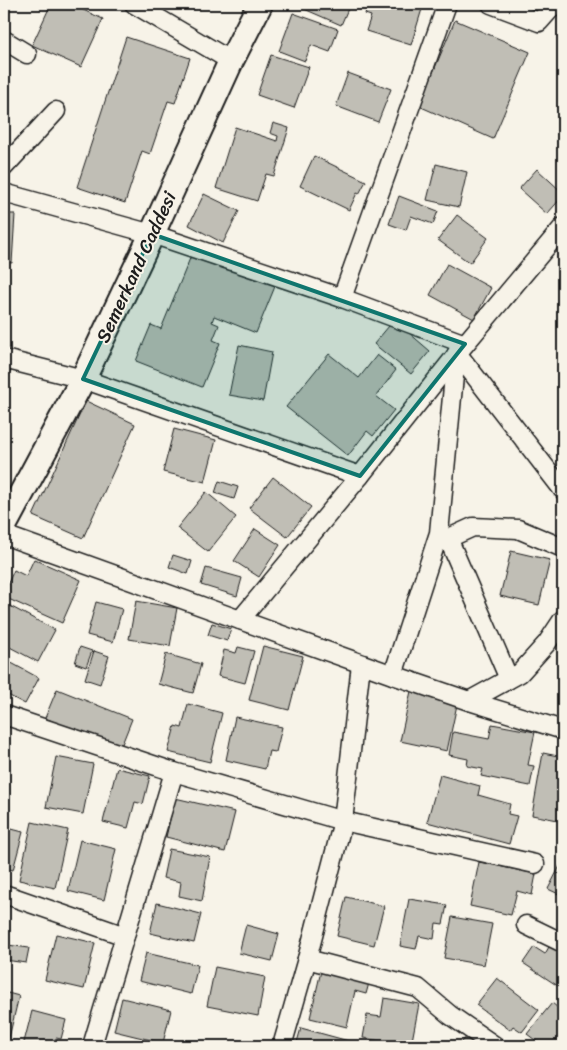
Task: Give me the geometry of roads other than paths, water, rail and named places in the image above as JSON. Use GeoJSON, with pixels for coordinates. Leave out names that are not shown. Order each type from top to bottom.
{"type":"FeatureCollection","features":[{"type":"Feature","properties":{"kind":"street"},"geometry":{"type":"LineString","coordinates":[[134,4],[232,61]]}},
{"type":"Feature","properties":{"kind":"street","name":"Semerkand Caddesi"},"geometry":{"type":"LineString","coordinates":[[4,526],[83,379],[260,4]]}},
{"type":"Feature","properties":{"kind":"street"},"geometry":{"type":"LineString","coordinates":[[342,298],[447,4]]}},
{"type":"Feature","properties":{"kind":"street"},"geometry":{"type":"LineString","coordinates":[[491,4],[539,22],[555,4]]}},
{"type":"Feature","properties":{"kind":"street"},"geometry":{"type":"LineString","coordinates":[[4,40],[27,54]]}},
{"type":"Feature","properties":{"kind":"street"},"geometry":{"type":"LineString","coordinates":[[4,167],[56,110]]}},
{"type":"Feature","properties":{"kind":"street"},"geometry":{"type":"LineString","coordinates":[[4,193],[152,234],[342,298],[459,350],[563,490]]}},
{"type":"Feature","properties":{"kind":"street"},"geometry":{"type":"LineString","coordinates":[[240,620],[360,476],[459,350],[563,227]]}},
{"type":"Feature","properties":{"kind":"street"},"geometry":{"type":"LineString","coordinates":[[459,350],[439,533],[510,679]]}},
{"type":"Feature","properties":{"kind":"street"},"geometry":{"type":"LineString","coordinates":[[4,359],[83,379],[360,476]]}},
{"type":"Feature","properties":{"kind":"street"},"geometry":{"type":"LineString","coordinates":[[393,675],[442,541],[473,527],[518,529],[563,548]]}},
{"type":"Feature","properties":{"kind":"street"},"geometry":{"type":"LineString","coordinates":[[4,535],[469,702],[563,730]]}},
{"type":"Feature","properties":{"kind":"street"},"geometry":{"type":"LineString","coordinates":[[469,702],[520,673],[548,643],[563,618]]}},
{"type":"Feature","properties":{"kind":"street"},"geometry":{"type":"LineString","coordinates":[[282,1046],[343,821],[361,664]]}},
{"type":"Feature","properties":{"kind":"street"},"geometry":{"type":"LineString","coordinates":[[4,715],[174,772],[343,821],[535,864]]}},
{"type":"Feature","properties":{"kind":"street"},"geometry":{"type":"LineString","coordinates":[[92,1046],[174,772]]}},
{"type":"Feature","properties":{"kind":"street"},"geometry":{"type":"LineString","coordinates":[[4,894],[125,936]]}},
{"type":"Feature","properties":{"kind":"street"},"geometry":{"type":"LineString","coordinates":[[526,925],[563,943]]}},
{"type":"Feature","properties":{"kind":"street"},"geometry":{"type":"LineString","coordinates":[[307,959],[418,988],[450,1016],[494,1046]]}}]}
